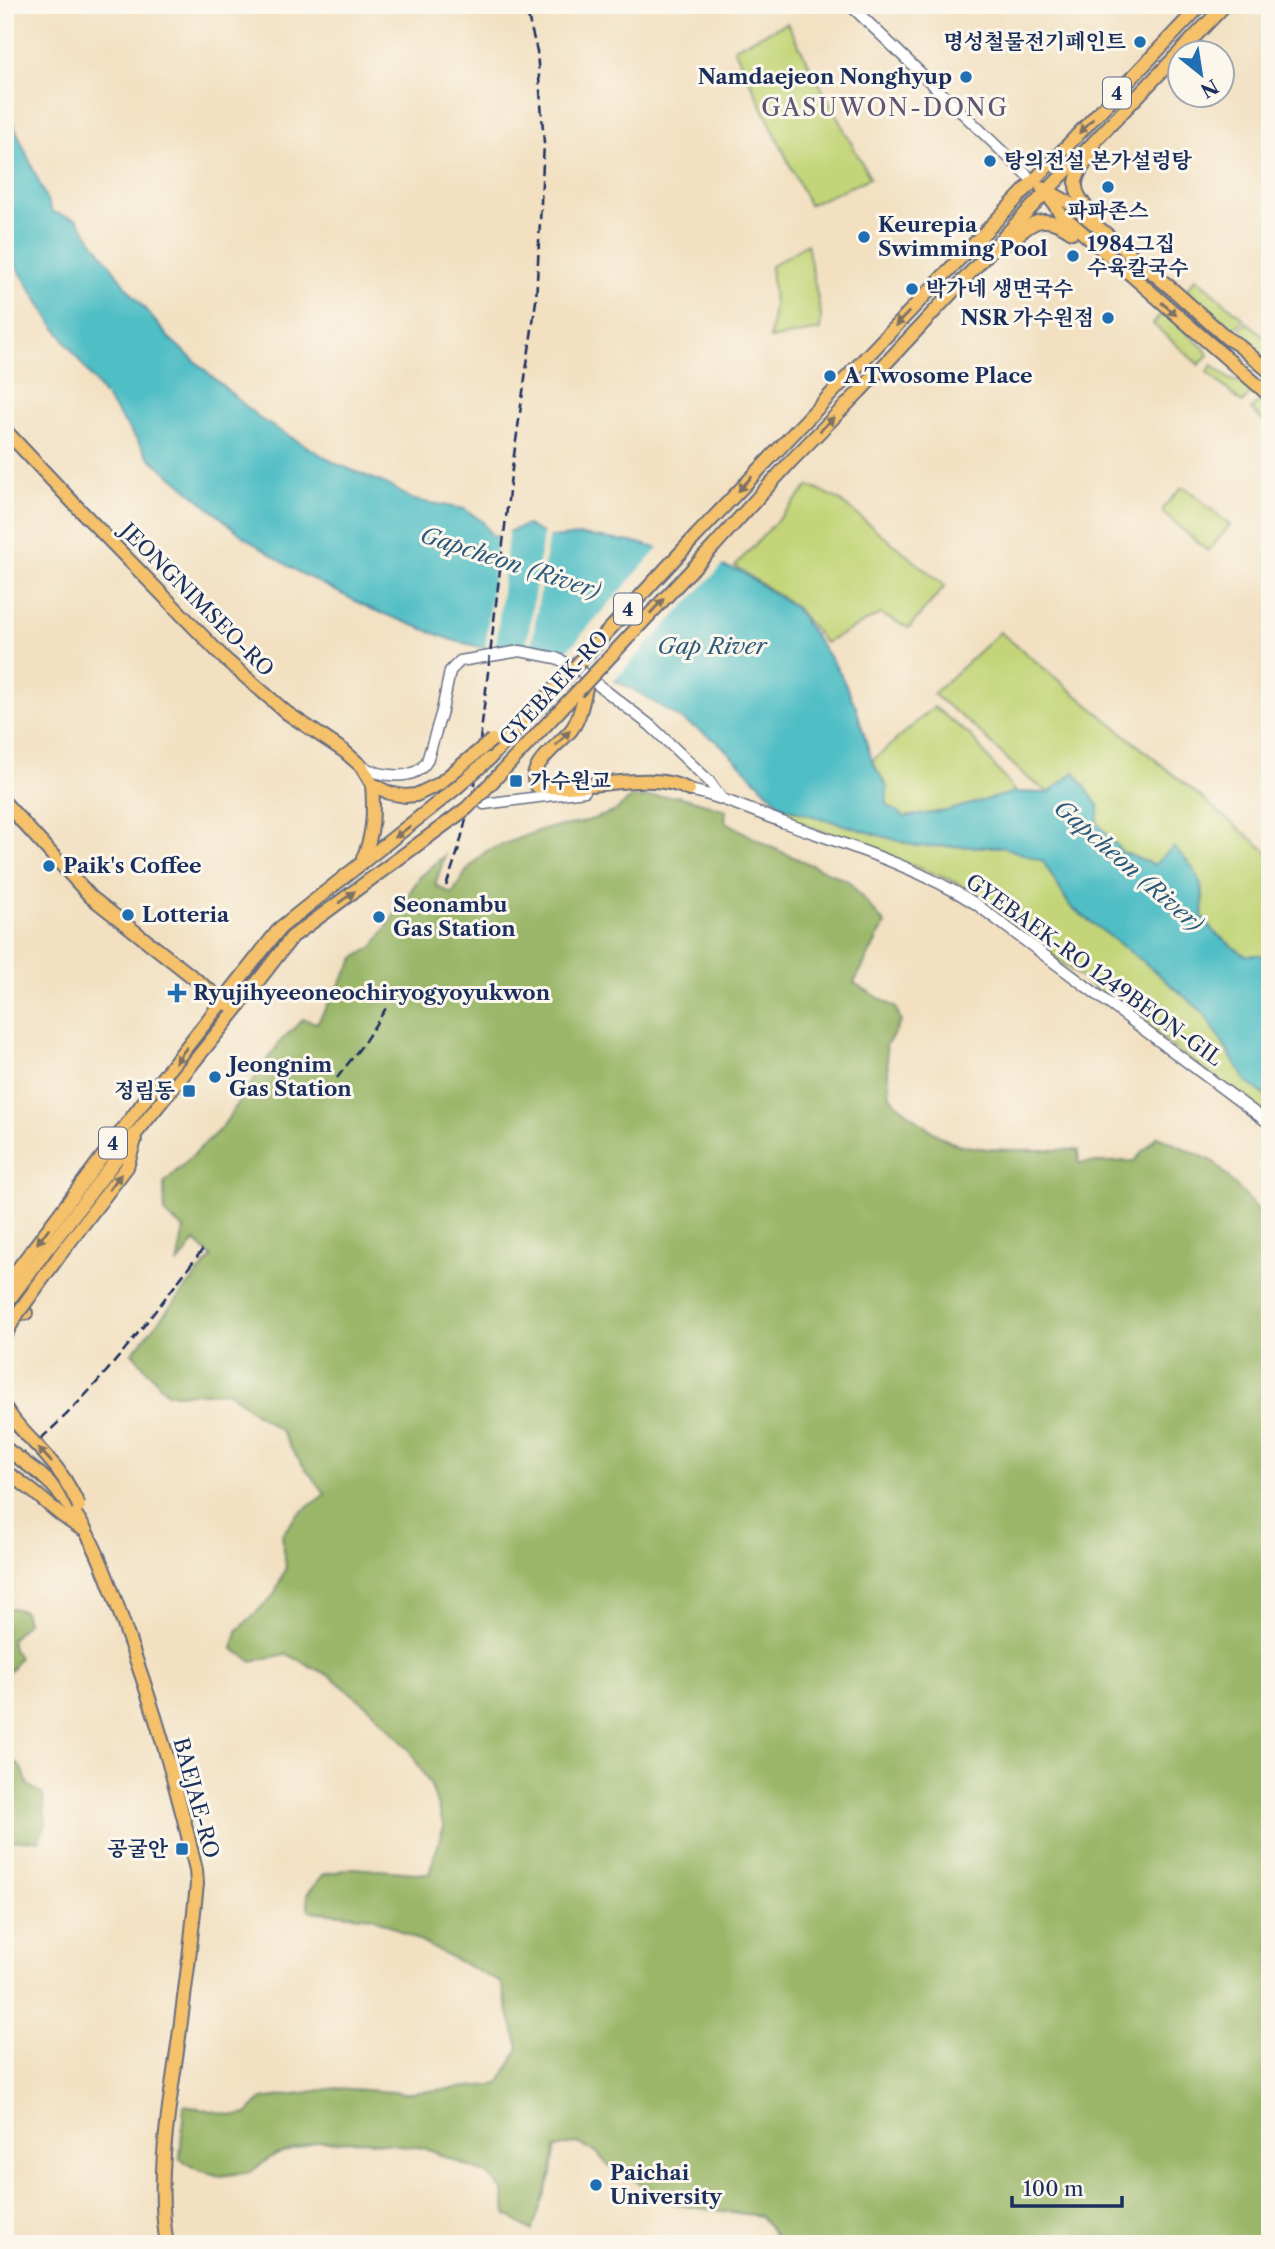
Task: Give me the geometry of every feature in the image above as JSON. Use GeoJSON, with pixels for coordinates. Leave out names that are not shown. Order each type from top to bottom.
{"type":"FeatureCollection","features":[{"type":"Feature","properties":{"kind":"main road","name":"GYEBAEK-RO"},"geometry":{"type":"LineString","coordinates":[[8,1296],[222,1001],[280,928],[413,824],[489,759],[696,536],[1201,5]]}},
{"type":"Feature","properties":{"kind":"main road","name":"GYEBAEK-RO"},"geometry":{"type":"LineString","coordinates":[[8,1296],[292,937],[452,820],[581,694],[588,680],[792,460],[1225,5]]}},
{"type":"Feature","properties":{"kind":"main road"},"geometry":{"type":"LineString","coordinates":[[1097,139],[1076,180],[1076,191],[1108,237]]}},
{"type":"Feature","properties":{"kind":"main road"},"geometry":{"type":"LineString","coordinates":[[1033,181],[1046,192],[1062,198],[1228,340],[1237,344],[1270,372]]}},
{"type":"Feature","properties":{"kind":"main road"},"geometry":{"type":"LineString","coordinates":[[1046,192],[1054,207],[1270,396]]}},
{"type":"Feature","properties":{"kind":"main road"},"geometry":{"type":"LineString","coordinates":[[986,258],[1009,243],[1027,226],[1043,220],[1053,221],[1075,234],[1088,237]]}},
{"type":"Feature","properties":{"kind":"main road","name":"JEONGNIMSEO-RO"},"geometry":{"type":"LineString","coordinates":[[5,429],[225,659],[287,713],[344,751],[361,766],[372,784]]}},
{"type":"Feature","properties":{"kind":"main road"},"geometry":{"type":"LineString","coordinates":[[581,694],[574,727],[545,757],[533,774],[533,781],[537,786],[571,789],[649,781],[677,783],[689,790]]}},
{"type":"Feature","properties":{"kind":"main road"},"geometry":{"type":"LineString","coordinates":[[361,862],[369,844],[373,822],[372,784],[389,793],[416,795],[439,784],[492,740],[511,736]]}},
{"type":"Feature","properties":{"kind":"main road"},"geometry":{"type":"LineString","coordinates":[[5,803],[91,897],[235,1011]]}},
{"type":"Feature","properties":{"kind":"main road"},"geometry":{"type":"LineString","coordinates":[[5,1335],[59,1256],[127,1167],[137,1132]]}},
{"type":"Feature","properties":{"kind":"main road"},"geometry":{"type":"LineString","coordinates":[[5,1316],[26,1313],[8,1296]]}},
{"type":"Feature","properties":{"kind":"main road"},"geometry":{"type":"LineString","coordinates":[[5,1407],[12,1419],[62,1475],[90,1528],[100,1558]]}},
{"type":"Feature","properties":{"kind":"main road","name":"BAEJAE-RO"},"geometry":{"type":"LineString","coordinates":[[5,1448],[51,1483],[87,1532],[100,1558],[154,1713],[196,1870],[197,1884],[187,1983],[163,2166],[162,2219],[167,2244]]}},
{"type":"Feature","properties":{"kind":"main road"},"geometry":{"type":"LineString","coordinates":[[5,1472],[26,1485],[69,1522],[87,1532]]}},
{"type":"Feature","properties":{"kind":"street"},"geometry":{"type":"LineString","coordinates":[[850,5],[1033,181]]}},
{"type":"Feature","properties":{"kind":"street"},"geometry":{"type":"LineString","coordinates":[[361,766],[400,776],[423,768],[439,720],[450,671],[456,663],[520,651],[532,652],[556,658],[575,667],[651,726],[709,781],[722,799]]}},
{"type":"Feature","properties":{"kind":"street","name":"GYEBAEK-RO 1249BEON-GIL"},"geometry":{"type":"LineString","coordinates":[[484,804],[645,785],[668,786],[722,799],[950,887],[1270,1124]]}},
{"type":"Feature","properties":{"kind":"green space"},"geometry":{"type":"Polygon","coordinates":[[[787,23],[870,178],[809,205],[734,48],[787,23]]]}},
{"type":"Feature","properties":{"kind":"green space"},"geometry":{"type":"Polygon","coordinates":[[[807,244],[821,315],[820,330],[770,339],[774,304],[771,266],[807,244]]]}},
{"type":"Feature","properties":{"kind":"green space"},"geometry":{"type":"Polygon","coordinates":[[[1196,278],[1244,319],[1231,333],[1186,290],[1196,278]]]}},
{"type":"Feature","properties":{"kind":"green space"},"geometry":{"type":"Polygon","coordinates":[[[1163,312],[1204,348],[1208,355],[1199,365],[1153,324],[1163,312]]]}},
{"type":"Feature","properties":{"kind":"green space"},"geometry":{"type":"Polygon","coordinates":[[[1247,322],[1270,342],[1270,363],[1234,336],[1247,322]]]}},
{"type":"Feature","properties":{"kind":"green space"},"geometry":{"type":"Polygon","coordinates":[[[1213,365],[1229,379],[1244,384],[1252,392],[1242,403],[1207,372],[1213,365]]]}},
{"type":"Feature","properties":{"kind":"green space"},"geometry":{"type":"Polygon","coordinates":[[[1262,398],[1270,405],[1270,427],[1251,410],[1262,398]]]}},
{"type":"Feature","properties":{"kind":"green space"},"geometry":{"type":"Polygon","coordinates":[[[809,486],[838,499],[945,586],[909,628],[880,614],[825,643],[796,607],[735,566],[809,486]]]}},
{"type":"Feature","properties":{"kind":"green space"},"geometry":{"type":"Polygon","coordinates":[[[1181,488],[1186,488],[1230,525],[1208,551],[1163,513],[1163,508],[1181,488]]]}},
{"type":"Feature","properties":{"kind":"green space"},"geometry":{"type":"Polygon","coordinates":[[[1000,632],[1270,854],[1270,955],[1244,955],[1215,933],[1202,916],[1204,898],[1173,848],[1154,865],[1122,852],[1097,823],[1099,807],[1075,772],[1049,793],[1024,775],[972,725],[933,694],[1000,632]]]}},
{"type":"Feature","properties":{"kind":"green space"},"geometry":{"type":"Polygon","coordinates":[[[934,707],[971,736],[1015,792],[946,811],[905,817],[887,805],[887,787],[872,761],[934,707]]]}},
{"type":"Feature","properties":{"kind":"green space"},"geometry":{"type":"Polygon","coordinates":[[[678,796],[726,810],[725,821],[766,845],[848,881],[885,924],[854,983],[896,1008],[901,1022],[886,1046],[890,1097],[931,1130],[949,1141],[970,1147],[1001,1150],[1078,1150],[1079,1163],[1134,1161],[1158,1136],[1214,1162],[1264,1216],[1262,1247],[1270,1243],[1270,2244],[780,2244],[761,2216],[676,2205],[607,2164],[596,2152],[578,2143],[555,2148],[552,2173],[532,2231],[506,2214],[503,2190],[487,2174],[424,2148],[364,2141],[317,2142],[273,2156],[250,2172],[220,2176],[199,2170],[180,2159],[184,2105],[236,2116],[247,2114],[262,2099],[337,2088],[408,2093],[499,2084],[519,2048],[501,1983],[373,1917],[309,1911],[307,1894],[323,1875],[352,1868],[429,1874],[444,1826],[431,1786],[408,1748],[371,1709],[330,1676],[287,1654],[252,1661],[233,1649],[237,1631],[274,1595],[286,1567],[282,1535],[296,1516],[325,1494],[295,1455],[281,1431],[230,1392],[168,1394],[132,1353],[212,1257],[195,1241],[177,1265],[184,1229],[165,1214],[164,1183],[222,1127],[280,1042],[303,1019],[317,1023],[355,958],[374,946],[420,877],[445,855],[435,885],[452,894],[468,869],[486,851],[543,829],[581,823],[614,812],[631,798],[678,796]]]}},
{"type":"Feature","properties":{"kind":"green space"},"geometry":{"type":"Polygon","coordinates":[[[783,807],[916,846],[1003,847],[1043,861],[1070,906],[1145,963],[1204,1013],[1246,1081],[1270,1099],[1270,1121],[955,882],[777,814],[783,807]]]}},
{"type":"Feature","properties":{"kind":"green space"},"geometry":{"type":"Polygon","coordinates":[[[12,1608],[24,1611],[27,1623],[11,1639],[13,1649],[19,1657],[6,1674],[5,1683],[5,1610],[12,1608]]]}},
{"type":"Feature","properties":{"kind":"green space"},"geometry":{"type":"Polygon","coordinates":[[[5,1758],[18,1764],[28,1785],[43,1795],[46,1824],[39,1840],[5,1841],[5,1758]]]}},
{"type":"Feature","properties":{"kind":"water"},"geometry":{"type":"Polygon","coordinates":[[[5,105],[52,212],[77,219],[124,284],[169,338],[260,419],[337,464],[386,484],[414,500],[464,509],[482,521],[493,537],[527,525],[551,538],[581,535],[638,543],[740,571],[795,608],[839,671],[856,707],[872,761],[887,787],[887,805],[905,817],[946,811],[1015,792],[1049,793],[1074,772],[1099,807],[1097,823],[1122,852],[1154,865],[1173,847],[1198,877],[1203,895],[1202,916],[1215,933],[1244,955],[1270,955],[1270,1099],[1246,1081],[1204,1013],[1145,963],[1070,906],[1043,861],[1003,847],[916,846],[783,807],[718,742],[636,691],[554,649],[532,645],[498,651],[455,641],[371,609],[298,572],[244,537],[150,458],[52,323],[5,248],[5,105]]]}},
{"type":"Feature","properties":{"kind":"pier"},"geometry":{"type":"Polygon","coordinates":[[[509,527],[495,654],[485,652],[498,532],[509,527]]]}},
{"type":"Feature","properties":{"kind":"pier"},"geometry":{"type":"Polygon","coordinates":[[[544,530],[549,533],[531,649],[526,650],[544,530]]]}},
{"type":"Feature","properties":{"kind":"pier"},"geometry":{"type":"Polygon","coordinates":[[[662,544],[725,563],[612,682],[562,657],[662,544]]]}},
{"type":"Feature","properties":{"kind":"railway"},"geometry":{"type":"LineString","coordinates":[[446,886],[475,784],[510,483],[536,301],[544,143],[537,51],[525,5]]}},
{"type":"Feature","properties":{"kind":"railway"},"geometry":{"type":"LineString","coordinates":[[337,1078],[388,1005]]}},
{"type":"Feature","properties":{"kind":"railway"},"geometry":{"type":"LineString","coordinates":[[5,1467],[62,1419],[112,1366],[203,1249]]}},
{"type":"Feature","properties":{"kind":"place","name":"명성철물전기페인트"},"geometry":{"type":"Point","coordinates":[1140,42]}},
{"type":"Feature","properties":{"kind":"place","name":"Namdaejeon Nonghyup"},"geometry":{"type":"Point","coordinates":[966,77]}},
{"type":"Feature","properties":{"kind":"place","name":"탕의전설 본가설렁탕"},"geometry":{"type":"Point","coordinates":[990,161]}},
{"type":"Feature","properties":{"kind":"place","name":"파파존스"},"geometry":{"type":"Point","coordinates":[1108,187]}},
{"type":"Feature","properties":{"kind":"place","name":"Keurepia Swimming Pool"},"geometry":{"type":"Point","coordinates":[864,237]}},
{"type":"Feature","properties":{"kind":"place","name":"1984그집 수육칼국수"},"geometry":{"type":"Point","coordinates":[1073,256]}},
{"type":"Feature","properties":{"kind":"place","name":"박가네 생면국수"},"geometry":{"type":"Point","coordinates":[912,289]}},
{"type":"Feature","properties":{"kind":"place","name":"NSR 가수원점"},"geometry":{"type":"Point","coordinates":[1108,318]}},
{"type":"Feature","properties":{"kind":"place","name":"A Twosome Place"},"geometry":{"type":"Point","coordinates":[830,376]}},
{"type":"Feature","properties":{"kind":"place","name":"가수원교"},"geometry":{"type":"Point","coordinates":[516,781]}},
{"type":"Feature","properties":{"kind":"place","name":"Paik's Coffee"},"geometry":{"type":"Point","coordinates":[49,866]}},
{"type":"Feature","properties":{"kind":"place","name":"Lotteria"},"geometry":{"type":"Point","coordinates":[128,915]}},
{"type":"Feature","properties":{"kind":"place","name":"Seonambu Gas Station"},"geometry":{"type":"Point","coordinates":[379,917]}},
{"type":"Feature","properties":{"kind":"place","name":"Ryujihyeeoneochiryogyoyukwon"},"geometry":{"type":"Point","coordinates":[177,993]}},
{"type":"Feature","properties":{"kind":"place","name":"Jeongnim Gas Station"},"geometry":{"type":"Point","coordinates":[215,1077]}},
{"type":"Feature","properties":{"kind":"place","name":"정림동"},"geometry":{"type":"Point","coordinates":[189,1091]}},
{"type":"Feature","properties":{"kind":"place","name":"공굴안"},"geometry":{"type":"Point","coordinates":[182,1849]}},
{"type":"Feature","properties":{"kind":"place","name":"Paichai University"},"geometry":{"type":"Point","coordinates":[596,2185]}},
{"type":"Feature","properties":{"kind":"district","name":"GASUWON-DONG"},"geometry":{"type":"Point","coordinates":[885,108]}},
{"type":"Feature","properties":{"kind":"water label","name":"Gapcheon (River)"},"geometry":{"type":"Point","coordinates":[511,563]}},
{"type":"Feature","properties":{"kind":"water label","name":"Gap River"},"geometry":{"type":"Point","coordinates":[712,646]}},
{"type":"Feature","properties":{"kind":"water label","name":"Gapcheon (River)"},"geometry":{"type":"Point","coordinates":[1129,866]}}]}
